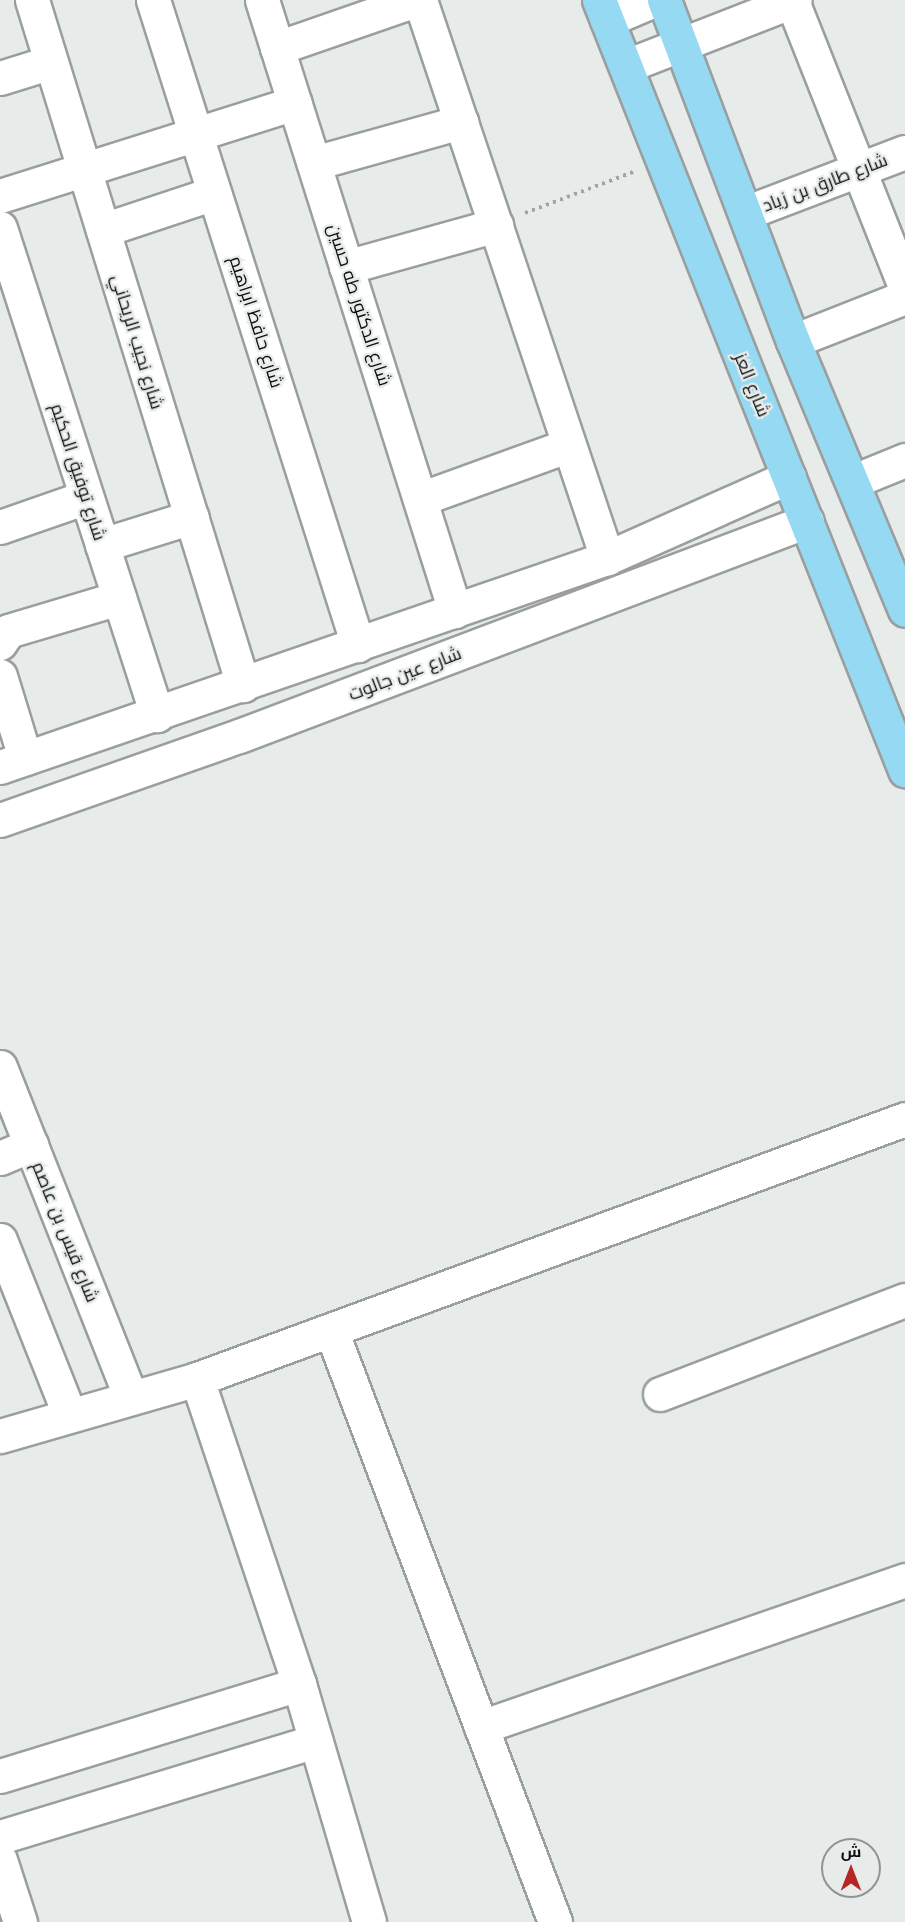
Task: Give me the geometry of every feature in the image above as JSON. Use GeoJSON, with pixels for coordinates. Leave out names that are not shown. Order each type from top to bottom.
{"type":"FeatureCollection","features":[{"type":"Feature","properties":{"kind":"main road"},"geometry":{"type":"LineString","coordinates":[[664,0],[685,45],[794,341],[856,480],[905,610]]}},
{"type":"Feature","properties":{"kind":"main road","name":"شارع العز"},"geometry":{"type":"LineString","coordinates":[[603,10],[661,161],[905,770]]}},
{"type":"Feature","properties":{"kind":"street","name":"شارع نجيب الريحاني"},"geometry":{"type":"LineString","coordinates":[[32,0],[243,685]]}},
{"type":"Feature","properties":{"kind":"street","name":"شارع حافظ ابراهيم"},"geometry":{"type":"LineString","coordinates":[[153,0],[358,645]]}},
{"type":"Feature","properties":{"kind":"street","name":"شارع الدكتور طه حسين"},"geometry":{"type":"LineString","coordinates":[[262,0],[455,611]]}},
{"type":"Feature","properties":{"kind":"street"},"geometry":{"type":"LineString","coordinates":[[277,48],[418,0],[607,558]]}},
{"type":"Feature","properties":{"kind":"street"},"geometry":{"type":"LineString","coordinates":[[603,10],[654,0]]}},
{"type":"Feature","properties":{"kind":"street"},"geometry":{"type":"LineString","coordinates":[[626,66],[685,45],[793,1],[905,287]]}},
{"type":"Feature","properties":{"kind":"street"},"geometry":{"type":"LineString","coordinates":[[0,78],[51,62]]}},
{"type":"Feature","properties":{"kind":"street"},"geometry":{"type":"LineString","coordinates":[[0,196],[295,103]]}},
{"type":"Feature","properties":{"kind":"street"},"geometry":{"type":"LineString","coordinates":[[314,163],[461,122]]}},
{"type":"Feature","properties":{"kind":"street","name":"شارع طارق بن زياد"},"geometry":{"type":"LineString","coordinates":[[745,213],[905,152]]}},
{"type":"Feature","properties":{"kind":"street"},"geometry":{"type":"LineString","coordinates":[[103,230],[214,193]]}},
{"type":"Feature","properties":{"kind":"street"},"geometry":{"type":"LineString","coordinates":[[346,267],[496,225]]}},
{"type":"Feature","properties":{"kind":"street","name":"شارع توفيق الحكيم"},"geometry":{"type":"LineString","coordinates":[[0,228],[157,715]]}},
{"type":"Feature","properties":{"kind":"street"},"geometry":{"type":"LineString","coordinates":[[794,341],[905,297]]}},
{"type":"Feature","properties":{"kind":"street"},"geometry":{"type":"LineString","coordinates":[[420,499],[569,446]]}},
{"type":"Feature","properties":{"kind":"street"},"geometry":{"type":"LineString","coordinates":[[856,480],[905,460]]}},
{"type":"Feature","properties":{"kind":"street"},"geometry":{"type":"LineString","coordinates":[[0,676],[13,763],[607,558],[789,477]]}},
{"type":"Feature","properties":{"kind":"street"},"geometry":{"type":"LineString","coordinates":[[0,527],[86,497]]}},
{"type":"Feature","properties":{"kind":"street"},"geometry":{"type":"LineString","coordinates":[[102,545],[192,518]]}},
{"type":"Feature","properties":{"kind":"street","name":"شارع عين جالوت"},"geometry":{"type":"LineString","coordinates":[[0,820],[239,736],[807,521]]}},
{"type":"Feature","properties":{"kind":"street"},"geometry":{"type":"LineString","coordinates":[[0,643],[8,631],[119,598]]}},
{"type":"Feature","properties":{"kind":"street","name":"شارع قيس بن عاصم"},"geometry":{"type":"LineString","coordinates":[[0,1066],[131,1398]]}},
{"type":"Feature","properties":{"kind":"street"},"geometry":{"type":"LineString","coordinates":[[0,1436],[69,1413],[197,1379],[905,1119]]}},
{"type":"Feature","properties":{"kind":"street"},"geometry":{"type":"LineString","coordinates":[[0,1158],[31,1145]]}},
{"type":"Feature","properties":{"kind":"street"},"geometry":{"type":"LineString","coordinates":[[0,1240],[69,1413]]}},
{"type":"Feature","properties":{"kind":"street"},"geometry":{"type":"LineString","coordinates":[[660,1394],[905,1300]]}},
{"type":"Feature","properties":{"kind":"street"},"geometry":{"type":"LineString","coordinates":[[331,1330],[555,1922]]}},
{"type":"Feature","properties":{"kind":"street"},"geometry":{"type":"LineString","coordinates":[[197,1379],[299,1684],[369,1922]]}},
{"type":"Feature","properties":{"kind":"street"},"geometry":{"type":"LineString","coordinates":[[481,1727],[905,1580]]}},
{"type":"Feature","properties":{"kind":"street"},"geometry":{"type":"LineString","coordinates":[[0,1776],[299,1684]]}},
{"type":"Feature","properties":{"kind":"street"},"geometry":{"type":"LineString","coordinates":[[0,1837],[316,1741]]}},
{"type":"Feature","properties":{"kind":"street"},"geometry":{"type":"LineString","coordinates":[[0,1860],[20,1922]]}},
{"type":"Feature","properties":{"kind":"path"},"geometry":{"type":"LineString","coordinates":[[496,225],[661,161]]}}]}
